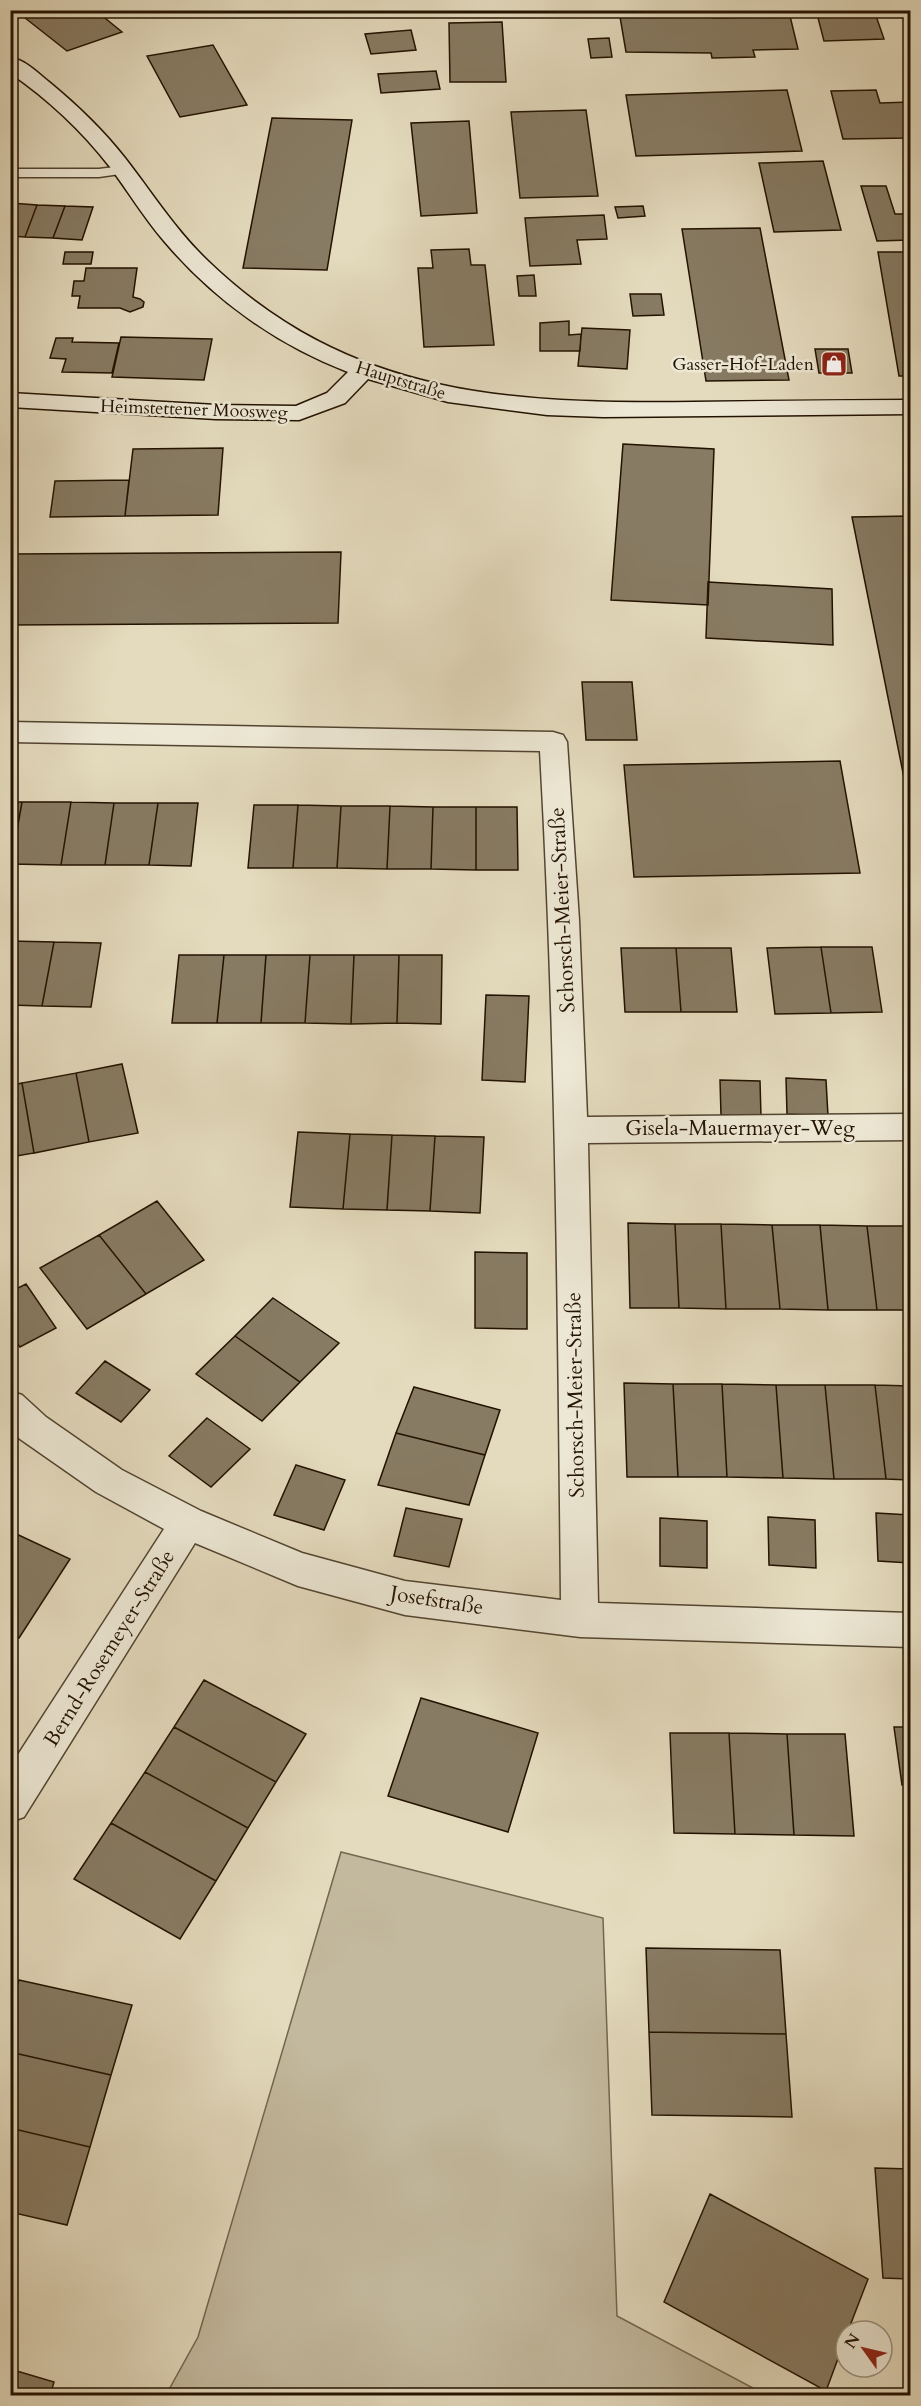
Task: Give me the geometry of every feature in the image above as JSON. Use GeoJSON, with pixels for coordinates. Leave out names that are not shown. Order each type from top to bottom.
{"type":"FeatureCollection","features":[{"type":"Feature","properties":{"kind":"street","name":"Hauptstraße"},"geometry":{"type":"LineString","coordinates":[[10,63],[64,105],[108,152],[172,237],[214,280],[242,304],[313,350],[363,371],[453,396],[555,408],[603,410],[910,407]]}},
{"type":"Feature","properties":{"kind":"street","name":"Heimstettener Moosweg"},"geometry":{"type":"LineString","coordinates":[[10,400],[216,412],[299,413],[336,398],[363,371]]}},
{"type":"Feature","properties":{"kind":"street","name":"Schorsch-Meier-Straße"},"geometry":{"type":"LineString","coordinates":[[10,732],[553,742],[564,920],[580,1620]]}},
{"type":"Feature","properties":{"kind":"street","name":"Gisela-Mauermayer-Weg"},"geometry":{"type":"LineString","coordinates":[[570,1130],[910,1127]]}},
{"type":"Feature","properties":{"kind":"street","name":"Josefstraße"},"geometry":{"type":"LineString","coordinates":[[10,1406],[33,1428],[109,1481],[188,1523],[298,1569],[405,1598],[580,1620],[910,1630]]}},
{"type":"Feature","properties":{"kind":"street","name":"Bernd-Rosemeyer-Straße"},"geometry":{"type":"LineString","coordinates":[[10,1803],[188,1523]]}},
{"type":"Feature","properties":{"kind":"lane"},"geometry":{"type":"LineString","coordinates":[[10,173],[99,173],[122,170]]}},
{"type":"Feature","properties":{"kind":"shaded area"},"geometry":{"type":"Polygon","coordinates":[[[341,1852],[603,1918],[617,2316],[766,2395],[166,2395],[198,2337],[341,1852]]]}},
{"type":"Feature","properties":{"kind":"building"},"geometry":{"type":"Polygon","coordinates":[[[15,10],[95,10],[122,32],[67,51],[15,10]]]}},
{"type":"Feature","properties":{"kind":"building"},"geometry":{"type":"Polygon","coordinates":[[[710,10],[712,18],[790,16],[798,49],[753,50],[755,57],[712,58],[711,53],[626,52],[619,11],[710,10]]]}},
{"type":"Feature","properties":{"kind":"building"},"geometry":{"type":"Polygon","coordinates":[[[875,13],[884,39],[824,41],[817,14],[875,13]]]}},
{"type":"Feature","properties":{"kind":"building"},"geometry":{"type":"Polygon","coordinates":[[[502,22],[506,82],[450,82],[449,23],[502,22]]]}},
{"type":"Feature","properties":{"kind":"building"},"geometry":{"type":"Polygon","coordinates":[[[411,30],[416,50],[371,54],[365,34],[411,30]]]}},
{"type":"Feature","properties":{"kind":"building"},"geometry":{"type":"Polygon","coordinates":[[[609,38],[612,57],[591,58],[588,39],[609,38]]]}},
{"type":"Feature","properties":{"kind":"building"},"geometry":{"type":"Polygon","coordinates":[[[213,45],[247,105],[180,117],[147,56],[213,45]]]}},
{"type":"Feature","properties":{"kind":"building"},"geometry":{"type":"Polygon","coordinates":[[[436,71],[440,89],[381,93],[378,74],[436,71]]]}},
{"type":"Feature","properties":{"kind":"building"},"geometry":{"type":"Polygon","coordinates":[[[787,90],[802,151],[636,156],[626,95],[787,90]]]}},
{"type":"Feature","properties":{"kind":"building"},"geometry":{"type":"Polygon","coordinates":[[[876,90],[880,103],[910,102],[910,138],[843,139],[831,91],[876,90]]]}},
{"type":"Feature","properties":{"kind":"building"},"geometry":{"type":"Polygon","coordinates":[[[586,110],[598,196],[520,198],[511,112],[586,110]]]}},
{"type":"Feature","properties":{"kind":"building"},"geometry":{"type":"Polygon","coordinates":[[[272,118],[352,120],[327,270],[243,268],[272,118]]]}},
{"type":"Feature","properties":{"kind":"building"},"geometry":{"type":"Polygon","coordinates":[[[469,121],[477,213],[421,216],[411,123],[469,121]]]}},
{"type":"Feature","properties":{"kind":"building"},"geometry":{"type":"Polygon","coordinates":[[[823,161],[841,230],[774,232],[759,163],[823,161]]]}},
{"type":"Feature","properties":{"kind":"building"},"geometry":{"type":"Polygon","coordinates":[[[861,186],[886,186],[895,214],[910,214],[910,240],[877,241],[861,186]]]}},
{"type":"Feature","properties":{"kind":"building"},"geometry":{"type":"Polygon","coordinates":[[[10,203],[37,205],[25,237],[10,236],[10,203]]]}},
{"type":"Feature","properties":{"kind":"building"},"geometry":{"type":"Polygon","coordinates":[[[37,205],[65,206],[53,238],[25,237],[37,205]]]}},
{"type":"Feature","properties":{"kind":"building"},"geometry":{"type":"Polygon","coordinates":[[[65,206],[93,207],[82,240],[53,238],[65,206]]]}},
{"type":"Feature","properties":{"kind":"building"},"geometry":{"type":"Polygon","coordinates":[[[643,206],[645,216],[618,218],[615,207],[643,206]]]}},
{"type":"Feature","properties":{"kind":"building"},"geometry":{"type":"Polygon","coordinates":[[[604,215],[607,239],[577,240],[581,264],[530,266],[525,218],[604,215]]]}},
{"type":"Feature","properties":{"kind":"building"},"geometry":{"type":"Polygon","coordinates":[[[760,228],[789,380],[706,381],[682,229],[760,228]]]}},
{"type":"Feature","properties":{"kind":"building"},"geometry":{"type":"Polygon","coordinates":[[[469,249],[471,265],[485,265],[494,345],[424,347],[418,268],[433,268],[431,250],[469,249]]]}},
{"type":"Feature","properties":{"kind":"building"},"geometry":{"type":"Polygon","coordinates":[[[65,252],[93,252],[91,264],[63,264],[65,252]]]}},
{"type":"Feature","properties":{"kind":"building"},"geometry":{"type":"Polygon","coordinates":[[[878,252],[910,252],[910,376],[899,376],[878,252]]]}},
{"type":"Feature","properties":{"kind":"building"},"geometry":{"type":"Polygon","coordinates":[[[86,268],[137,268],[133,297],[144,302],[143,307],[130,312],[120,308],[78,308],[80,296],[72,296],[74,281],[84,281],[86,268]]]}},
{"type":"Feature","properties":{"kind":"building"},"geometry":{"type":"Polygon","coordinates":[[[534,275],[536,296],[519,296],[517,276],[534,275]]]}},
{"type":"Feature","properties":{"kind":"building"},"geometry":{"type":"Polygon","coordinates":[[[630,294],[661,294],[664,315],[633,316],[630,294]]]}},
{"type":"Feature","properties":{"kind":"building"},"geometry":{"type":"Polygon","coordinates":[[[569,321],[569,335],[581,334],[580,351],[540,351],[540,323],[569,321]]]}},
{"type":"Feature","properties":{"kind":"building"},"geometry":{"type":"Polygon","coordinates":[[[582,328],[630,330],[627,369],[578,366],[582,328]]]}},
{"type":"Feature","properties":{"kind":"building"},"geometry":{"type":"Polygon","coordinates":[[[121,337],[212,339],[204,380],[112,377],[121,337]]]}},
{"type":"Feature","properties":{"kind":"building"},"geometry":{"type":"Polygon","coordinates":[[[56,338],[73,338],[72,342],[119,343],[112,373],[62,372],[66,359],[50,358],[56,338]]]}},
{"type":"Feature","properties":{"kind":"building"},"geometry":{"type":"Polygon","coordinates":[[[815,349],[848,349],[852,373],[819,373],[815,349]]]}},
{"type":"Feature","properties":{"kind":"building"},"geometry":{"type":"Polygon","coordinates":[[[623,444],[714,449],[708,605],[611,600],[623,444]]]}},
{"type":"Feature","properties":{"kind":"building"},"geometry":{"type":"Polygon","coordinates":[[[223,448],[218,515],[125,516],[133,449],[223,448]]]}},
{"type":"Feature","properties":{"kind":"building"},"geometry":{"type":"Polygon","coordinates":[[[129,480],[125,516],[50,517],[55,481],[129,480]]]}},
{"type":"Feature","properties":{"kind":"building"},"geometry":{"type":"Polygon","coordinates":[[[910,516],[910,803],[909,803],[852,517],[910,516]]]}},
{"type":"Feature","properties":{"kind":"building"},"geometry":{"type":"Polygon","coordinates":[[[341,552],[338,623],[10,625],[10,554],[341,552]]]}},
{"type":"Feature","properties":{"kind":"building"},"geometry":{"type":"Polygon","coordinates":[[[708,582],[832,589],[833,645],[706,638],[708,582]]]}},
{"type":"Feature","properties":{"kind":"building"},"geometry":{"type":"Polygon","coordinates":[[[582,682],[632,682],[637,740],[586,740],[582,682]]]}},
{"type":"Feature","properties":{"kind":"building"},"geometry":{"type":"Polygon","coordinates":[[[840,761],[860,873],[634,877],[624,765],[840,761]]]}},
{"type":"Feature","properties":{"kind":"building"},"geometry":{"type":"Polygon","coordinates":[[[10,802],[22,802],[11,864],[10,864],[10,802]]]}},
{"type":"Feature","properties":{"kind":"building"},"geometry":{"type":"Polygon","coordinates":[[[22,802],[71,802],[61,865],[11,864],[22,802]]]}},
{"type":"Feature","properties":{"kind":"building"},"geometry":{"type":"Polygon","coordinates":[[[71,802],[114,803],[105,865],[61,865],[71,802]]]}},
{"type":"Feature","properties":{"kind":"building"},"geometry":{"type":"Polygon","coordinates":[[[114,803],[158,803],[149,865],[105,865],[114,803]]]}},
{"type":"Feature","properties":{"kind":"building"},"geometry":{"type":"Polygon","coordinates":[[[158,803],[198,803],[191,866],[149,865],[158,803]]]}},
{"type":"Feature","properties":{"kind":"building"},"geometry":{"type":"Polygon","coordinates":[[[254,805],[298,805],[293,868],[248,868],[254,805]]]}},
{"type":"Feature","properties":{"kind":"building"},"geometry":{"type":"Polygon","coordinates":[[[298,805],[341,806],[337,868],[293,868],[298,805]]]}},
{"type":"Feature","properties":{"kind":"building"},"geometry":{"type":"Polygon","coordinates":[[[341,806],[390,806],[387,869],[337,868],[341,806]]]}},
{"type":"Feature","properties":{"kind":"building"},"geometry":{"type":"Polygon","coordinates":[[[390,806],[433,807],[431,869],[387,869],[390,806]]]}},
{"type":"Feature","properties":{"kind":"building"},"geometry":{"type":"Polygon","coordinates":[[[433,807],[476,807],[476,870],[431,869],[433,807]]]}},
{"type":"Feature","properties":{"kind":"building"},"geometry":{"type":"Polygon","coordinates":[[[476,807],[517,807],[518,870],[476,870],[476,807]]]}},
{"type":"Feature","properties":{"kind":"building"},"geometry":{"type":"Polygon","coordinates":[[[10,941],[54,942],[42,1006],[10,1005],[10,941]]]}},
{"type":"Feature","properties":{"kind":"building"},"geometry":{"type":"Polygon","coordinates":[[[54,942],[101,943],[91,1007],[42,1006],[54,942]]]}},
{"type":"Feature","properties":{"kind":"building"},"geometry":{"type":"Polygon","coordinates":[[[821,947],[831,1013],[775,1014],[767,948],[821,947]]]}},
{"type":"Feature","properties":{"kind":"building"},"geometry":{"type":"Polygon","coordinates":[[[821,947],[872,947],[882,1012],[831,1013],[821,947]]]}},
{"type":"Feature","properties":{"kind":"building"},"geometry":{"type":"Polygon","coordinates":[[[621,948],[676,948],[681,1012],[625,1012],[621,948]]]}},
{"type":"Feature","properties":{"kind":"building"},"geometry":{"type":"Polygon","coordinates":[[[676,948],[731,948],[737,1012],[681,1012],[676,948]]]}},
{"type":"Feature","properties":{"kind":"building"},"geometry":{"type":"Polygon","coordinates":[[[179,955],[224,955],[217,1023],[172,1023],[179,955]]]}},
{"type":"Feature","properties":{"kind":"building"},"geometry":{"type":"Polygon","coordinates":[[[224,955],[266,955],[261,1023],[217,1023],[224,955]]]}},
{"type":"Feature","properties":{"kind":"building"},"geometry":{"type":"Polygon","coordinates":[[[266,955],[310,955],[305,1023],[261,1023],[266,955]]]}},
{"type":"Feature","properties":{"kind":"building"},"geometry":{"type":"Polygon","coordinates":[[[310,955],[354,955],[351,1024],[305,1023],[310,955]]]}},
{"type":"Feature","properties":{"kind":"building"},"geometry":{"type":"Polygon","coordinates":[[[354,955],[399,955],[397,1023],[351,1024],[354,955]]]}},
{"type":"Feature","properties":{"kind":"building"},"geometry":{"type":"Polygon","coordinates":[[[399,955],[442,955],[441,1024],[397,1023],[399,955]]]}},
{"type":"Feature","properties":{"kind":"building"},"geometry":{"type":"Polygon","coordinates":[[[486,995],[529,996],[525,1082],[482,1080],[486,995]]]}},
{"type":"Feature","properties":{"kind":"building"},"geometry":{"type":"Polygon","coordinates":[[[122,1064],[138,1133],[89,1142],[76,1073],[122,1064]]]}},
{"type":"Feature","properties":{"kind":"building"},"geometry":{"type":"Polygon","coordinates":[[[76,1073],[89,1142],[34,1153],[22,1083],[76,1073]]]}},
{"type":"Feature","properties":{"kind":"building"},"geometry":{"type":"Polygon","coordinates":[[[786,1078],[826,1080],[828,1116],[787,1114],[786,1078]]]}},
{"type":"Feature","properties":{"kind":"building"},"geometry":{"type":"Polygon","coordinates":[[[720,1080],[760,1081],[761,1117],[721,1115],[720,1080]]]}},
{"type":"Feature","properties":{"kind":"building"},"geometry":{"type":"Polygon","coordinates":[[[22,1083],[34,1153],[10,1157],[10,1086],[22,1083]]]}},
{"type":"Feature","properties":{"kind":"building"},"geometry":{"type":"Polygon","coordinates":[[[298,1132],[350,1134],[343,1209],[290,1207],[298,1132]]]}},
{"type":"Feature","properties":{"kind":"building"},"geometry":{"type":"Polygon","coordinates":[[[350,1134],[392,1135],[387,1210],[343,1209],[350,1134]]]}},
{"type":"Feature","properties":{"kind":"building"},"geometry":{"type":"Polygon","coordinates":[[[392,1135],[435,1136],[430,1211],[387,1210],[392,1135]]]}},
{"type":"Feature","properties":{"kind":"building"},"geometry":{"type":"Polygon","coordinates":[[[435,1136],[484,1137],[480,1213],[430,1211],[435,1136]]]}},
{"type":"Feature","properties":{"kind":"building"},"geometry":{"type":"Polygon","coordinates":[[[157,1201],[204,1260],[146,1294],[99,1235],[157,1201]]]}},
{"type":"Feature","properties":{"kind":"building"},"geometry":{"type":"Polygon","coordinates":[[[628,1223],[675,1224],[679,1308],[630,1308],[628,1223]]]}},
{"type":"Feature","properties":{"kind":"building"},"geometry":{"type":"Polygon","coordinates":[[[675,1224],[721,1224],[726,1309],[679,1308],[675,1224]]]}},
{"type":"Feature","properties":{"kind":"building"},"geometry":{"type":"Polygon","coordinates":[[[721,1224],[772,1225],[780,1309],[726,1309],[721,1224]]]}},
{"type":"Feature","properties":{"kind":"building"},"geometry":{"type":"Polygon","coordinates":[[[772,1225],[820,1225],[828,1310],[780,1309],[772,1225]]]}},
{"type":"Feature","properties":{"kind":"building"},"geometry":{"type":"Polygon","coordinates":[[[820,1225],[867,1226],[877,1310],[828,1310],[820,1225]]]}},
{"type":"Feature","properties":{"kind":"building"},"geometry":{"type":"Polygon","coordinates":[[[867,1226],[910,1226],[910,1310],[877,1310],[867,1226]]]}},
{"type":"Feature","properties":{"kind":"building"},"geometry":{"type":"Polygon","coordinates":[[[99,1235],[146,1294],[87,1329],[40,1268],[99,1235]]]}},
{"type":"Feature","properties":{"kind":"building"},"geometry":{"type":"Polygon","coordinates":[[[475,1252],[527,1253],[527,1329],[475,1328],[475,1252]]]}},
{"type":"Feature","properties":{"kind":"building"},"geometry":{"type":"Polygon","coordinates":[[[26,1284],[56,1328],[20,1347],[10,1333],[10,1292],[26,1284]]]}},
{"type":"Feature","properties":{"kind":"building"},"geometry":{"type":"Polygon","coordinates":[[[273,1298],[339,1343],[300,1382],[235,1336],[273,1298]]]}},
{"type":"Feature","properties":{"kind":"building"},"geometry":{"type":"Polygon","coordinates":[[[235,1336],[300,1382],[262,1421],[196,1374],[235,1336]]]}},
{"type":"Feature","properties":{"kind":"building"},"geometry":{"type":"Polygon","coordinates":[[[105,1361],[150,1390],[121,1422],[76,1393],[105,1361]]]}},
{"type":"Feature","properties":{"kind":"building"},"geometry":{"type":"Polygon","coordinates":[[[624,1383],[673,1384],[678,1477],[627,1477],[624,1383]]]}},
{"type":"Feature","properties":{"kind":"building"},"geometry":{"type":"Polygon","coordinates":[[[673,1384],[722,1384],[727,1477],[678,1477],[673,1384]]]}},
{"type":"Feature","properties":{"kind":"building"},"geometry":{"type":"Polygon","coordinates":[[[722,1384],[776,1385],[783,1478],[727,1477],[722,1384]]]}},
{"type":"Feature","properties":{"kind":"building"},"geometry":{"type":"Polygon","coordinates":[[[776,1385],[825,1385],[834,1479],[783,1478],[776,1385]]]}},
{"type":"Feature","properties":{"kind":"building"},"geometry":{"type":"Polygon","coordinates":[[[825,1385],[875,1385],[886,1479],[834,1479],[825,1385]]]}},
{"type":"Feature","properties":{"kind":"building"},"geometry":{"type":"Polygon","coordinates":[[[875,1385],[910,1386],[910,1480],[886,1479],[875,1385]]]}},
{"type":"Feature","properties":{"kind":"building"},"geometry":{"type":"Polygon","coordinates":[[[414,1387],[500,1410],[485,1455],[396,1433],[414,1387]]]}},
{"type":"Feature","properties":{"kind":"building"},"geometry":{"type":"Polygon","coordinates":[[[207,1418],[250,1449],[211,1487],[169,1456],[207,1418]]]}},
{"type":"Feature","properties":{"kind":"building"},"geometry":{"type":"Polygon","coordinates":[[[396,1433],[485,1455],[469,1505],[378,1485],[396,1433]]]}},
{"type":"Feature","properties":{"kind":"building"},"geometry":{"type":"Polygon","coordinates":[[[296,1465],[345,1480],[324,1530],[274,1515],[296,1465]]]}},
{"type":"Feature","properties":{"kind":"building"},"geometry":{"type":"Polygon","coordinates":[[[406,1508],[462,1519],[449,1567],[394,1556],[406,1508]]]}},
{"type":"Feature","properties":{"kind":"building"},"geometry":{"type":"Polygon","coordinates":[[[876,1513],[910,1515],[910,1563],[878,1561],[876,1513]]]}},
{"type":"Feature","properties":{"kind":"building"},"geometry":{"type":"Polygon","coordinates":[[[768,1517],[815,1520],[816,1568],[769,1565],[768,1517]]]}},
{"type":"Feature","properties":{"kind":"building"},"geometry":{"type":"Polygon","coordinates":[[[660,1518],[707,1521],[707,1568],[660,1566],[660,1518]]]}},
{"type":"Feature","properties":{"kind":"building"},"geometry":{"type":"Polygon","coordinates":[[[10,1531],[70,1559],[19,1638],[10,1634],[10,1531]]]}},
{"type":"Feature","properties":{"kind":"building"},"geometry":{"type":"Polygon","coordinates":[[[204,1680],[306,1734],[276,1782],[174,1727],[204,1680]]]}},
{"type":"Feature","properties":{"kind":"building"},"geometry":{"type":"Polygon","coordinates":[[[421,1698],[538,1733],[508,1832],[388,1796],[421,1698]]]}},
{"type":"Feature","properties":{"kind":"building"},"geometry":{"type":"Polygon","coordinates":[[[174,1727],[276,1782],[248,1828],[145,1772],[174,1727]]]}},
{"type":"Feature","properties":{"kind":"building"},"geometry":{"type":"Polygon","coordinates":[[[894,1727],[910,1727],[910,1785],[902,1785],[894,1727]]]}},
{"type":"Feature","properties":{"kind":"building"},"geometry":{"type":"Polygon","coordinates":[[[670,1733],[729,1733],[735,1834],[674,1833],[670,1733]]]}},
{"type":"Feature","properties":{"kind":"building"},"geometry":{"type":"Polygon","coordinates":[[[729,1733],[787,1734],[794,1835],[735,1834],[729,1733]]]}},
{"type":"Feature","properties":{"kind":"building"},"geometry":{"type":"Polygon","coordinates":[[[787,1734],[845,1734],[854,1836],[794,1835],[787,1734]]]}},
{"type":"Feature","properties":{"kind":"building"},"geometry":{"type":"Polygon","coordinates":[[[145,1772],[248,1828],[216,1881],[111,1823],[145,1772]]]}},
{"type":"Feature","properties":{"kind":"building"},"geometry":{"type":"Polygon","coordinates":[[[111,1823],[216,1881],[180,1939],[74,1879],[111,1823]]]}},
{"type":"Feature","properties":{"kind":"building"},"geometry":{"type":"Polygon","coordinates":[[[905,1845],[910,1845],[910,1884],[905,1845]]]}},
{"type":"Feature","properties":{"kind":"building"},"geometry":{"type":"Polygon","coordinates":[[[646,1948],[780,1950],[786,2034],[649,2032],[646,1948]]]}},
{"type":"Feature","properties":{"kind":"building"},"geometry":{"type":"Polygon","coordinates":[[[19,1980],[132,2005],[111,2075],[10,2052],[10,2005],[19,1980]]]}},
{"type":"Feature","properties":{"kind":"building"},"geometry":{"type":"Polygon","coordinates":[[[649,2032],[786,2034],[792,2117],[652,2115],[649,2032]]]}},
{"type":"Feature","properties":{"kind":"building"},"geometry":{"type":"Polygon","coordinates":[[[10,2052],[111,2075],[90,2147],[10,2128],[10,2052]]]}},
{"type":"Feature","properties":{"kind":"building"},"geometry":{"type":"Polygon","coordinates":[[[10,2128],[90,2147],[67,2225],[10,2212],[10,2128]]]}},
{"type":"Feature","properties":{"kind":"building"},"geometry":{"type":"Polygon","coordinates":[[[875,2168],[910,2169],[910,2279],[883,2278],[875,2168]]]}},
{"type":"Feature","properties":{"kind":"building"},"geometry":{"type":"Polygon","coordinates":[[[710,2194],[868,2279],[853,2319],[834,2319],[834,2369],[826,2391],[664,2302],[710,2194]]]}},
{"type":"Feature","properties":{"kind":"building"},"geometry":{"type":"Polygon","coordinates":[[[10,2369],[54,2382],[50,2396],[10,2396],[10,2369]]]}},
{"type":"Feature","properties":{"kind":"place","name":"Gasser-Hof-Laden"},"geometry":{"type":"Point","coordinates":[834,364]}}]}
